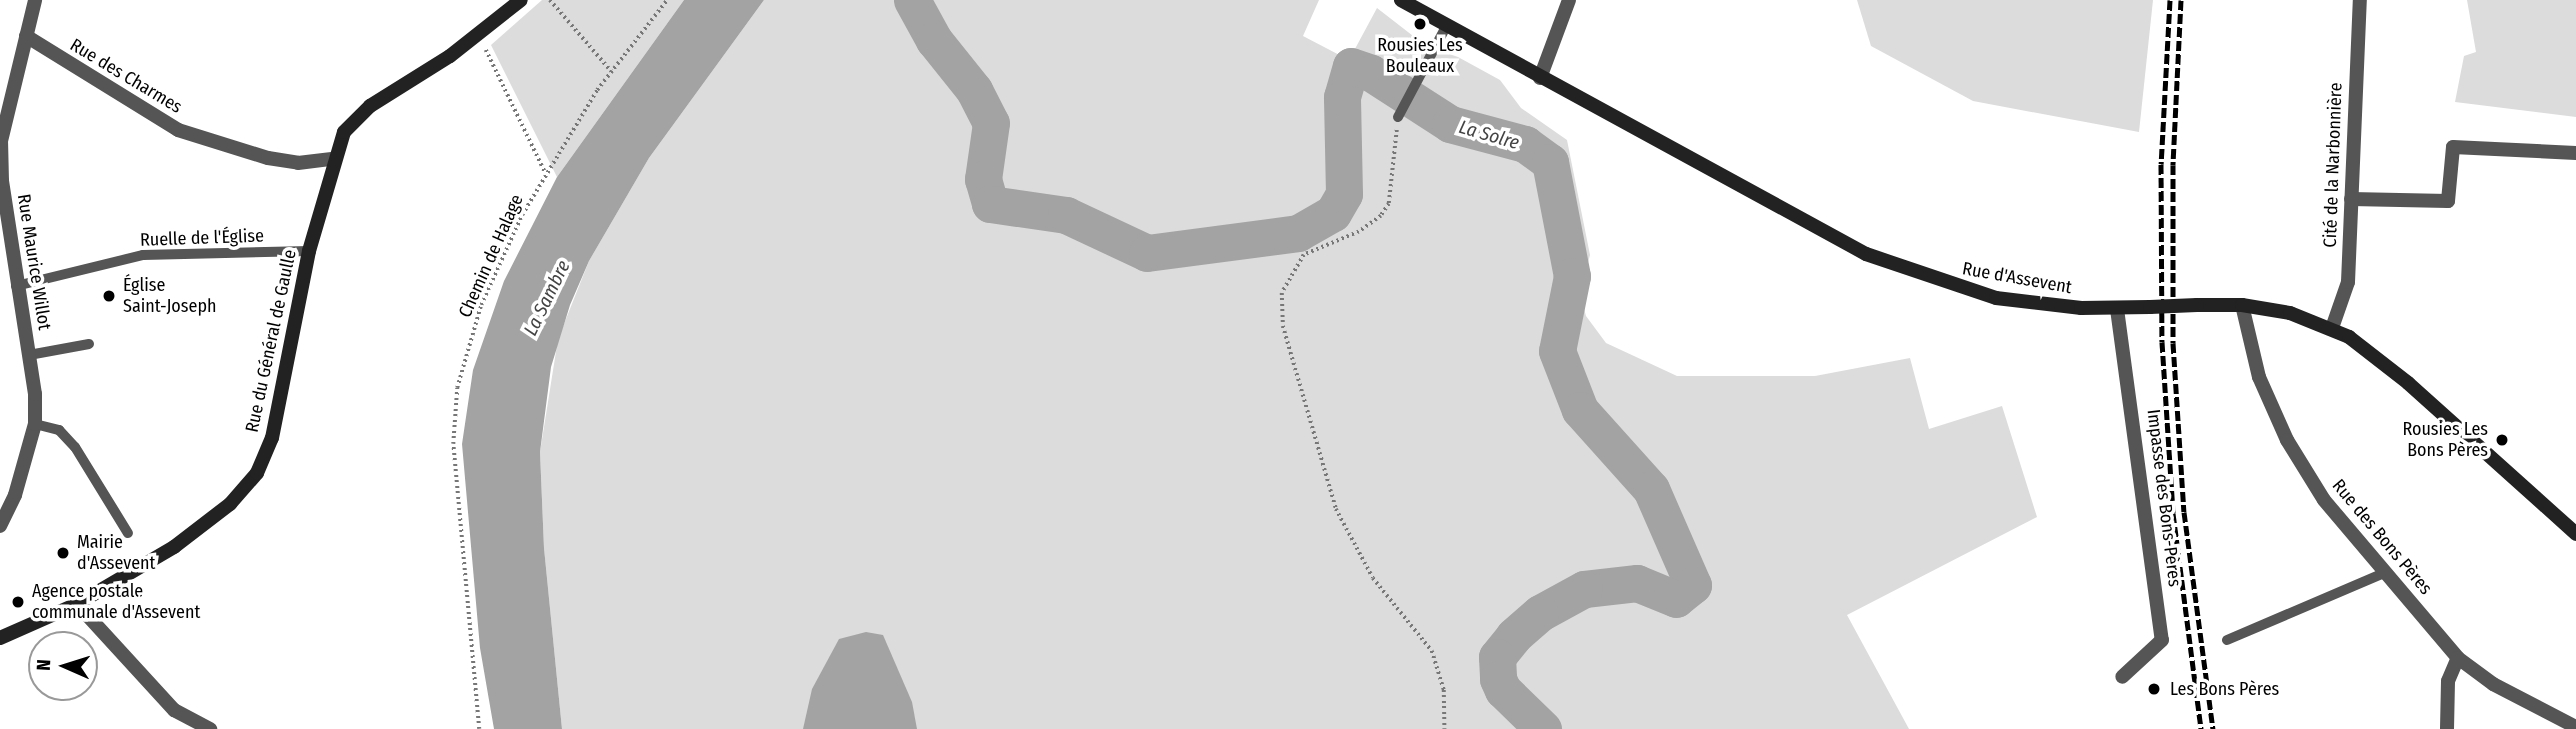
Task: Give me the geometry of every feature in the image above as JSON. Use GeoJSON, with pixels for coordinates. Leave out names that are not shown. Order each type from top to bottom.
{"type":"FeatureCollection","features":[{"type":"Feature","properties":{"kind":"street","name":"Rue Maurice Willot"},"geometry":{"type":"LineString","coordinates":[[0,526],[15,495],[35,424],[29,355],[16,286],[2,181],[1,141],[35,0]]}},
{"type":"Feature","properties":{"kind":"street","name":"Rue du Général de Gaulle"},"geometry":{"type":"LineString","coordinates":[[0,638],[77,604],[202,528],[257,473],[272,438],[309,251],[332,159],[356,116],[479,35],[521,0]]}},
{"type":"Feature","properties":{"kind":"street","name":"Rue d'Assevent"},"geometry":{"type":"LineString","coordinates":[[1401,0],[1808,226],[1911,272],[1959,289],[2026,303],[2117,309],[2242,305],[2290,313],[2333,328],[2407,383],[2576,534]]}},
{"type":"Feature","properties":{"kind":"street"},"geometry":{"type":"LineString","coordinates":[[1541,78],[1569,0]]}},
{"type":"Feature","properties":{"kind":"street","name":"Cité de la Narbonnière"},"geometry":{"type":"LineString","coordinates":[[2333,328],[2348,282],[2360,0]]}},
{"type":"Feature","properties":{"kind":"street","name":"Rue des Charmes"},"geometry":{"type":"LineString","coordinates":[[26,36],[178,130],[268,158],[298,163],[332,159]]}},
{"type":"Feature","properties":{"kind":"street"},"geometry":{"type":"LineString","coordinates":[[2351,199],[2448,201],[2453,147],[2576,153]]}},
{"type":"Feature","properties":{"kind":"street","name":"Rue des Bons Pères"},"geometry":{"type":"LineString","coordinates":[[2242,305],[2251,353],[2287,440],[2325,500],[2458,659],[2493,684],[2576,727]]}},
{"type":"Feature","properties":{"kind":"street","name":"Impasse des Bons-Pères"},"geometry":{"type":"LineString","coordinates":[[2117,309],[2162,640],[2122,677]]}},
{"type":"Feature","properties":{"kind":"street"},"geometry":{"type":"LineString","coordinates":[[77,604],[174,710],[211,729]]}},
{"type":"Feature","properties":{"kind":"street"},"geometry":{"type":"LineString","coordinates":[[2447,729],[2448,681],[2458,659]]}},
{"type":"Feature","properties":{"kind":"lane"},"geometry":{"type":"LineString","coordinates":[[1398,117],[1447,25]]}},
{"type":"Feature","properties":{"kind":"lane","name":"Ruelle de l'Église"},"geometry":{"type":"LineString","coordinates":[[16,286],[143,255],[309,251]]}},
{"type":"Feature","properties":{"kind":"lane"},"geometry":{"type":"LineString","coordinates":[[29,355],[89,344]]}},
{"type":"Feature","properties":{"kind":"lane"},"geometry":{"type":"LineString","coordinates":[[35,424],[59,430],[75,447],[128,533]]}},
{"type":"Feature","properties":{"kind":"lane"},"geometry":{"type":"LineString","coordinates":[[2227,640],[2384,573]]}},
{"type":"Feature","properties":{"kind":"path"},"geometry":{"type":"LineString","coordinates":[[550,0],[611,71]]}},
{"type":"Feature","properties":{"kind":"path","name":"Chemin de Halage"},"geometry":{"type":"LineString","coordinates":[[479,729],[453,444],[457,388],[481,304],[545,172],[611,71],[667,0]]}},
{"type":"Feature","properties":{"kind":"path"},"geometry":{"type":"LineString","coordinates":[[479,35],[545,172]]}},
{"type":"Feature","properties":{"kind":"path"},"geometry":{"type":"LineString","coordinates":[[1398,117],[1389,204],[1381,216],[1359,232],[1304,255],[1290,271],[1282,293],[1283,326],[1336,509],[1373,578],[1432,651],[1444,690],[1445,729]]}},
{"type":"Feature","properties":{"kind":"shaded area"},"geometry":{"type":"Polygon","coordinates":[[[542,0],[684,0],[557,177],[491,45],[542,0]]]}},
{"type":"Feature","properties":{"kind":"shaded area"},"geometry":{"type":"Polygon","coordinates":[[[764,0],[1319,0],[1303,36],[1349,60],[1377,8],[1426,46],[1458,57],[1500,80],[1521,108],[1567,140],[1590,255],[1580,293],[1586,316],[1606,343],[1677,376],[1815,376],[1910,358],[1929,429],[2002,406],[2037,517],[1847,615],[1909,729],[562,729],[544,548],[540,452],[558,339],[589,261],[649,158],[764,0]]]}},
{"type":"Feature","properties":{"kind":"shaded area"},"geometry":{"type":"Polygon","coordinates":[[[1857,0],[2153,0],[2139,132],[1973,101],[1871,46],[1857,0]]]}},
{"type":"Feature","properties":{"kind":"shaded area"},"geometry":{"type":"Polygon","coordinates":[[[2467,0],[2576,0],[2576,117],[2455,102],[2464,56],[2476,52],[2467,0]]]}},
{"type":"Feature","properties":{"kind":"water","name":"La Sambre"},"geometry":{"type":"Polygon","coordinates":[[[684,0],[764,0],[649,158],[589,261],[570,305],[551,367],[540,452],[544,548],[562,729],[494,729],[480,648],[462,444],[473,370],[504,281],[557,177],[684,0]]]}},
{"type":"Feature","properties":{"kind":"water"},"geometry":{"type":"Polygon","coordinates":[[[866,632],[883,635],[912,702],[917,729],[803,729],[812,689],[839,639],[866,632]]]}},
{"type":"Feature","properties":{"kind":"waterway","name":"La Solre"},"geometry":{"type":"LineString","coordinates":[[912,0],[934,40],[974,90],[991,123],[983,179],[990,204],[1066,215],[1147,253],[1298,233],[1333,213],[1344,194],[1342,97],[1351,66],[1371,73],[1450,124],[1525,144],[1550,162],[1572,276],[1557,351],[1580,410],[1651,489],[1693,585],[1676,599],[1637,583],[1584,589],[1540,613],[1514,636],[1497,657],[1498,679],[1503,690],[1543,729]]}},
{"type":"Feature","properties":{"kind":"railway"},"geometry":{"type":"LineString","coordinates":[[2170,0],[2161,164],[2162,342],[2173,513],[2201,729]]}},
{"type":"Feature","properties":{"kind":"railway"},"geometry":{"type":"LineString","coordinates":[[2181,0],[2173,165],[2173,343],[2184,512],[2213,729]]}},
{"type":"Feature","properties":{"kind":"place","name":"Rousies Les Bouleaux"},"geometry":{"type":"Point","coordinates":[1420,24]}},
{"type":"Feature","properties":{"kind":"place","name":"Église Saint-Joseph"},"geometry":{"type":"Point","coordinates":[109,296]}},
{"type":"Feature","properties":{"kind":"place","name":"Rousies Les Bons Pères"},"geometry":{"type":"Point","coordinates":[2502,440]}},
{"type":"Feature","properties":{"kind":"place","name":"Mairie d'Assevent"},"geometry":{"type":"Point","coordinates":[63,553]}},
{"type":"Feature","properties":{"kind":"place","name":"Agence postale communale d'Assevent"},"geometry":{"type":"Point","coordinates":[18,602]}},
{"type":"Feature","properties":{"kind":"place","name":"Les Bons Pères"},"geometry":{"type":"Point","coordinates":[2154,689]}}]}
